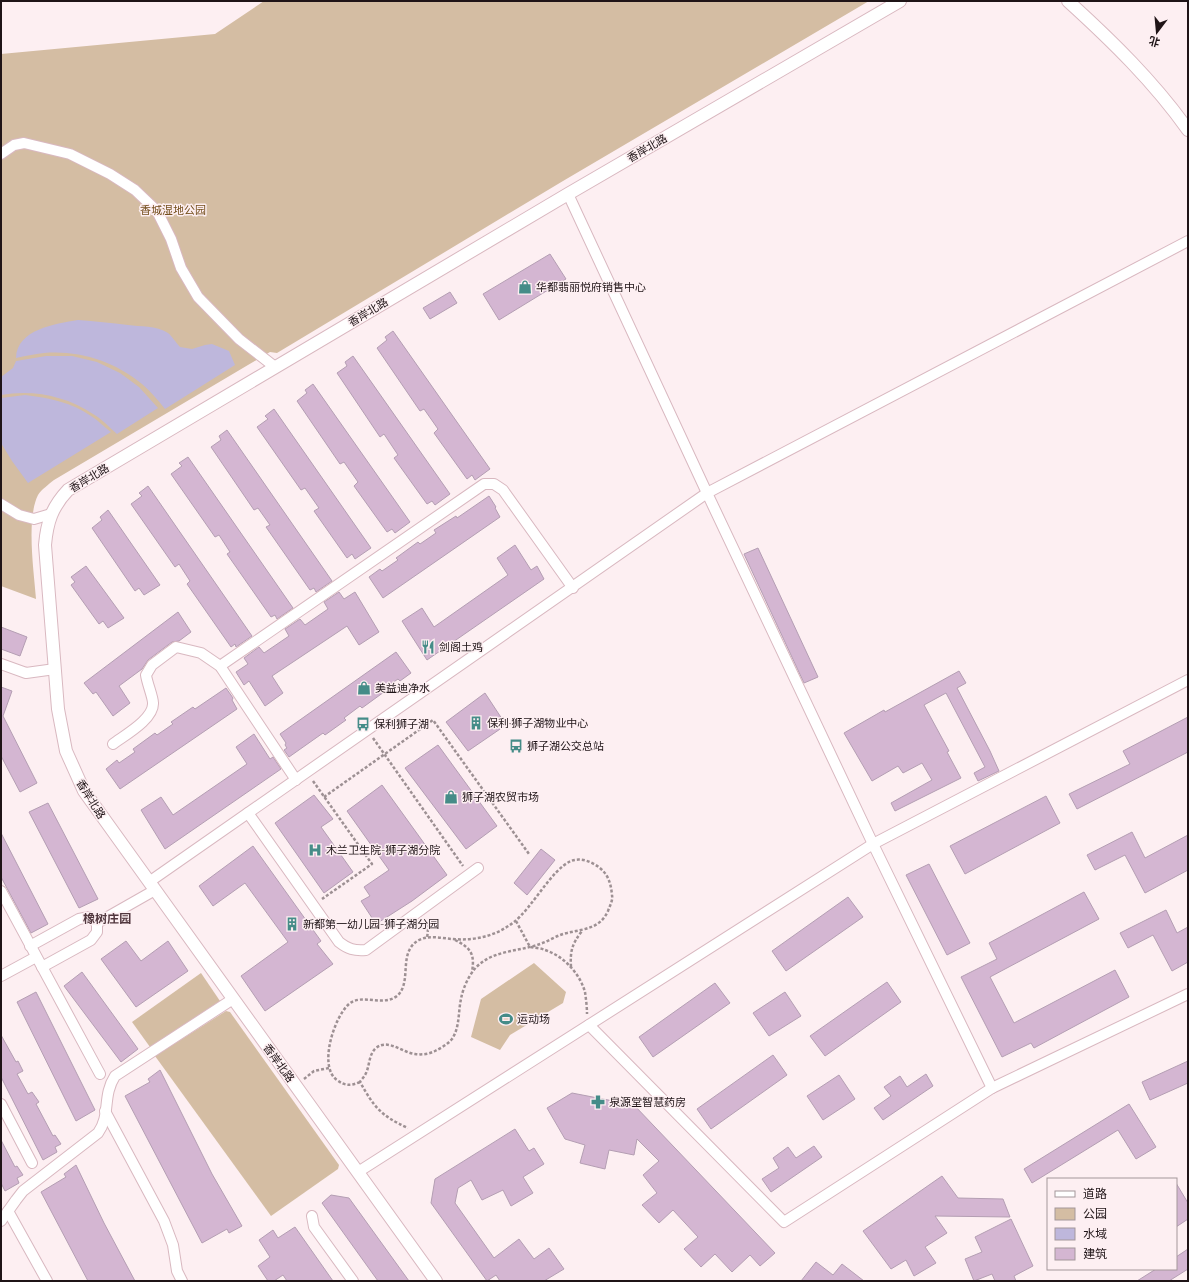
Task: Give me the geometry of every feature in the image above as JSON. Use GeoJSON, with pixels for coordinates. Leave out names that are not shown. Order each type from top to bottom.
{"type":"FeatureCollection","features":[{"type":"Feature","properties":{"kind":"street","name":"香岸北路"},"geometry":{"type":"LineString","coordinates":[[436,1281],[84,791],[66,751],[58,709],[45,545],[46,529],[51,514],[58,500],[68,490],[568,194],[900,1]]}},
{"type":"Feature","properties":{"kind":"street"},"geometry":{"type":"LineString","coordinates":[[1068,1],[1110,39],[1169,104],[1188,130]]}},
{"type":"Feature","properties":{"kind":"street"},"geometry":{"type":"LineString","coordinates":[[1,154],[14,145],[24,143],[70,154],[110,174],[135,190],[157,211],[171,239],[181,268],[198,297],[239,339],[275,367]]}},
{"type":"Feature","properties":{"kind":"street"},"geometry":{"type":"LineString","coordinates":[[568,194],[873,844],[992,1088]]}},
{"type":"Feature","properties":{"kind":"street"},"geometry":{"type":"LineString","coordinates":[[97,923],[152,886],[248,813],[573,588],[707,493],[1188,241]]}},
{"type":"Feature","properties":{"kind":"street"},"geometry":{"type":"LineString","coordinates":[[220,666],[484,484],[494,484],[503,490],[573,588]]}},
{"type":"Feature","properties":{"kind":"street"},"geometry":{"type":"LineString","coordinates":[[1,504],[19,515],[34,519],[46,529]]}},
{"type":"Feature","properties":{"kind":"street"},"geometry":{"type":"LineString","coordinates":[[34,519],[51,514]]}},
{"type":"Feature","properties":{"kind":"street"},"geometry":{"type":"LineString","coordinates":[[113,744],[150,714],[154,703],[146,675],[152,665],[176,647],[201,653],[220,666],[296,780]]}},
{"type":"Feature","properties":{"kind":"street"},"geometry":{"type":"LineString","coordinates":[[1,664],[26,673],[55,668]]}},
{"type":"Feature","properties":{"kind":"street"},"geometry":{"type":"LineString","coordinates":[[358,1172],[873,844],[1188,680]]}},
{"type":"Feature","properties":{"kind":"street"},"geometry":{"type":"LineString","coordinates":[[248,813],[339,942],[347,948],[357,951],[366,950],[478,868]]}},
{"type":"Feature","properties":{"kind":"street"},"geometry":{"type":"LineString","coordinates":[[1,891],[100,1074]]}},
{"type":"Feature","properties":{"kind":"street"},"geometry":{"type":"LineString","coordinates":[[30,946],[79,919],[89,917],[97,923]]}},
{"type":"Feature","properties":{"kind":"street"},"geometry":{"type":"LineString","coordinates":[[42,967],[91,940],[97,932],[97,923]]}},
{"type":"Feature","properties":{"kind":"street"},"geometry":{"type":"LineString","coordinates":[[1,976],[36,957]]}},
{"type":"Feature","properties":{"kind":"street"},"geometry":{"type":"LineString","coordinates":[[589,1025],[784,1222],[992,1088],[1188,994]]}},
{"type":"Feature","properties":{"kind":"street"},"geometry":{"type":"LineString","coordinates":[[1,1221],[23,1191],[98,1133],[105,1120],[108,1088],[115,1076],[233,999]]}},
{"type":"Feature","properties":{"kind":"street"},"geometry":{"type":"LineString","coordinates":[[1,1104],[32,1162]]}},
{"type":"Feature","properties":{"kind":"street"},"geometry":{"type":"LineString","coordinates":[[106,1111],[164,1221],[173,1245],[178,1271],[182,1281]]}},
{"type":"Feature","properties":{"kind":"street"},"geometry":{"type":"LineString","coordinates":[[8,1211],[47,1281]]}},
{"type":"Feature","properties":{"kind":"street"},"geometry":{"type":"LineString","coordinates":[[312,1216],[314,1227],[353,1281]]}},
{"type":"Feature","properties":{"kind":"path"},"geometry":{"type":"LineString","coordinates":[[324,797],[433,720],[529,854]]}},
{"type":"Feature","properties":{"kind":"path"},"geometry":{"type":"LineString","coordinates":[[368,730],[469,875]]}},
{"type":"Feature","properties":{"kind":"path"},"geometry":{"type":"LineString","coordinates":[[307,772],[372,864],[314,905]]}},
{"type":"Feature","properties":{"kind":"path"},"geometry":{"type":"LineString","coordinates":[[453,939],[464,945],[471,952],[474,961],[472,972],[461,997],[458,1027],[452,1039],[442,1048],[428,1054],[405,1052],[395,1046],[384,1045],[376,1048],[371,1056],[365,1076],[360,1082],[351,1086],[342,1084],[333,1078],[329,1068],[328,1057],[337,1023],[346,1008],[350,1003],[359,1000],[386,1001],[397,996],[403,986],[407,955],[411,947],[419,940],[441,937],[473,940],[490,936],[503,930],[516,921],[559,870],[571,861],[588,860],[602,870],[611,882],[613,899],[607,914],[596,926],[582,931],[566,933],[542,944],[516,949],[488,958],[479,964],[472,972]]}},
{"type":"Feature","properties":{"kind":"path"},"geometry":{"type":"LineString","coordinates":[[418,912],[427,923],[427,938]]}},
{"type":"Feature","properties":{"kind":"path"},"geometry":{"type":"LineString","coordinates":[[516,921],[530,947]]}},
{"type":"Feature","properties":{"kind":"path"},"geometry":{"type":"LineString","coordinates":[[571,967],[570,954],[574,941],[582,931]]}},
{"type":"Feature","properties":{"kind":"path"},"geometry":{"type":"LineString","coordinates":[[530,947],[546,950],[560,957],[571,967],[579,979],[584,992],[589,1025]]}},
{"type":"Feature","properties":{"kind":"path"},"geometry":{"type":"LineString","coordinates":[[296,1085],[314,1071],[329,1068]]}},
{"type":"Feature","properties":{"kind":"path"},"geometry":{"type":"LineString","coordinates":[[360,1082],[376,1108],[396,1122],[419,1133]]}},
{"type":"Feature","properties":{"kind":"green space","name":"香城湿地公园"},"geometry":{"type":"Polygon","coordinates":[[[264,1],[869,1],[563,181],[277,353],[270,352],[54,480],[38,495],[34,505],[32,518],[32,546],[36,599],[1,586],[1,54],[215,34],[264,1]]]}},
{"type":"Feature","properties":{"kind":"green space","name":"运动场"},"geometry":{"type":"Polygon","coordinates":[[[534,963],[566,992],[563,1003],[510,1035],[500,1050],[471,1037],[481,999],[534,963]]]}},
{"type":"Feature","properties":{"kind":"green space"},"geometry":{"type":"Polygon","coordinates":[[[201,973],[220,1001],[150,1047],[132,1022],[201,973]]]}},
{"type":"Feature","properties":{"kind":"green space"},"geometry":{"type":"Polygon","coordinates":[[[226,1011],[230,1012],[339,1165],[338,1169],[271,1216],[155,1056],[226,1011]]]}},
{"type":"Feature","properties":{"kind":"water"},"geometry":{"type":"Polygon","coordinates":[[[78,320],[148,327],[163,330],[171,336],[180,347],[192,349],[212,344],[229,351],[235,365],[165,409],[142,384],[120,369],[108,363],[83,355],[70,353],[40,353],[16,358],[18,348],[23,340],[30,334],[49,326],[78,320]]]}},
{"type":"Feature","properties":{"kind":"water"},"geometry":{"type":"Polygon","coordinates":[[[46,356],[72,356],[97,362],[120,373],[139,387],[158,408],[117,434],[96,416],[61,398],[25,393],[1,395],[1,377],[13,368],[16,361],[46,356]]]}},
{"type":"Feature","properties":{"kind":"water"},"geometry":{"type":"Polygon","coordinates":[[[25,395],[51,399],[76,407],[94,418],[111,432],[28,483],[1,443],[1,398],[25,395]]]}},
{"type":"Feature","properties":{"kind":"building","name":"华都翡丽悦府销售中心"},"geometry":{"type":"Polygon","coordinates":[[[550,254],[566,279],[499,320],[483,294],[550,254]]]}},
{"type":"Feature","properties":{"kind":"building"},"geometry":{"type":"Polygon","coordinates":[[[450,292],[457,303],[430,319],[423,308],[450,292]]]}},
{"type":"Feature","properties":{"kind":"building"},"geometry":{"type":"Polygon","coordinates":[[[393,331],[490,469],[475,480],[472,475],[467,479],[434,433],[438,429],[424,409],[420,411],[377,348],[387,340],[385,337],[393,331]]]}},
{"type":"Feature","properties":{"kind":"building"},"geometry":{"type":"Polygon","coordinates":[[[353,356],[450,494],[435,505],[432,501],[427,504],[394,458],[398,455],[384,434],[380,437],[337,373],[347,366],[345,362],[353,356]]]}},
{"type":"Feature","properties":{"kind":"building"},"geometry":{"type":"Polygon","coordinates":[[[313,384],[410,522],[395,533],[392,529],[387,532],[354,486],[358,482],[344,462],[340,464],[297,401],[307,393],[305,390],[313,384]]]}},
{"type":"Feature","properties":{"kind":"building"},"geometry":{"type":"Polygon","coordinates":[[[274,409],[371,548],[355,559],[352,554],[347,558],[314,511],[319,508],[305,488],[301,490],[257,427],[268,419],[265,416],[274,409]]]}},
{"type":"Feature","properties":{"kind":"building"},"geometry":{"type":"Polygon","coordinates":[[[227,430],[332,581],[316,592],[314,588],[310,590],[266,527],[270,525],[258,508],[254,510],[211,447],[221,440],[219,436],[227,430]]]}},
{"type":"Feature","properties":{"kind":"building"},"geometry":{"type":"Polygon","coordinates":[[[188,457],[293,608],[277,619],[275,615],[271,617],[227,554],[230,552],[219,535],[215,537],[171,474],[182,466],[179,463],[188,457]]]}},
{"type":"Feature","properties":{"kind":"building"},"geometry":{"type":"Polygon","coordinates":[[[148,486],[252,636],[236,647],[235,644],[231,647],[187,584],[190,581],[179,564],[175,567],[131,504],[142,496],[139,493],[148,486]]]}},
{"type":"Feature","properties":{"kind":"building"},"geometry":{"type":"Polygon","coordinates":[[[489,496],[500,517],[383,598],[369,577],[380,569],[382,571],[398,560],[396,558],[418,542],[420,544],[436,533],[434,530],[456,516],[457,518],[489,496]]]}},
{"type":"Feature","properties":{"kind":"building"},"geometry":{"type":"Polygon","coordinates":[[[108,510],[160,585],[144,595],[139,588],[135,591],[92,528],[102,520],[100,517],[108,510]]]}},
{"type":"Feature","properties":{"kind":"building"},"geometry":{"type":"Polygon","coordinates":[[[515,545],[531,570],[537,566],[544,579],[427,660],[402,621],[422,608],[434,627],[508,575],[497,558],[515,545]]]}},
{"type":"Feature","properties":{"kind":"building"},"geometry":{"type":"Polygon","coordinates":[[[758,548],[818,677],[804,683],[744,554],[758,548]]]}},
{"type":"Feature","properties":{"kind":"building"},"geometry":{"type":"Polygon","coordinates":[[[86,566],[124,618],[108,628],[103,621],[99,624],[71,585],[75,582],[71,577],[86,566]]]}},
{"type":"Feature","properties":{"kind":"building"},"geometry":{"type":"Polygon","coordinates":[[[339,592],[344,599],[355,592],[379,632],[359,645],[347,626],[272,676],[283,693],[265,706],[249,681],[244,685],[236,672],[248,664],[244,658],[259,647],[264,653],[289,636],[285,629],[300,619],[305,625],[328,609],[324,602],[339,592]]]}},
{"type":"Feature","properties":{"kind":"building"},"geometry":{"type":"Polygon","coordinates":[[[178,612],[191,632],[179,641],[172,642],[148,660],[142,669],[119,686],[130,703],[113,716],[96,692],[93,694],[84,683],[178,612]]]}},
{"type":"Feature","properties":{"kind":"building"},"geometry":{"type":"Polygon","coordinates":[[[1,627],[27,637],[20,656],[1,649],[1,627]]]}},
{"type":"Feature","properties":{"kind":"building"},"geometry":{"type":"Polygon","coordinates":[[[396,652],[411,673],[400,681],[398,679],[382,690],[384,692],[362,708],[360,706],[344,718],[346,720],[325,735],[323,733],[289,757],[284,750],[287,748],[285,745],[286,743],[280,734],[396,652]]]}},
{"type":"Feature","properties":{"kind":"building"},"geometry":{"type":"Polygon","coordinates":[[[959,671],[966,683],[957,688],[999,771],[978,781],[974,773],[985,767],[946,693],[924,705],[949,751],[947,752],[961,778],[895,811],[891,803],[932,780],[922,763],[903,773],[898,766],[872,781],[844,733],[884,710],[885,712],[959,671]]]}},
{"type":"Feature","properties":{"kind":"building"},"geometry":{"type":"Polygon","coordinates":[[[1,687],[12,691],[3,716],[37,783],[20,792],[1,756],[1,687]]]}},
{"type":"Feature","properties":{"kind":"building"},"geometry":{"type":"Polygon","coordinates":[[[226,688],[233,698],[232,700],[237,709],[120,789],[106,769],[117,760],[119,763],[135,752],[133,749],[155,733],[157,735],[173,724],[171,722],[193,707],[195,709],[226,688]]]}},
{"type":"Feature","properties":{"kind":"building","name":"保利·狮子湖物业中心"},"geometry":{"type":"Polygon","coordinates":[[[485,693],[506,725],[468,751],[446,722],[485,693]]]}},
{"type":"Feature","properties":{"kind":"building"},"geometry":{"type":"Polygon","coordinates":[[[1188,717],[1188,752],[1077,809],[1069,794],[1130,764],[1123,751],[1188,717]]]}},
{"type":"Feature","properties":{"kind":"building"},"geometry":{"type":"Polygon","coordinates":[[[254,734],[270,759],[273,757],[281,769],[165,849],[141,810],[161,797],[173,815],[247,764],[236,747],[254,734]]]}},
{"type":"Feature","properties":{"kind":"building","name":"狮子湖农贸市场"},"geometry":{"type":"Polygon","coordinates":[[[438,745],[497,826],[466,849],[405,768],[438,745]]]}},
{"type":"Feature","properties":{"kind":"building"},"geometry":{"type":"Polygon","coordinates":[[[382,785],[447,875],[412,901],[376,924],[361,901],[370,896],[364,887],[389,870],[347,811],[382,785]]]}},
{"type":"Feature","properties":{"kind":"building","name":"木兰卫生院-狮子湖分院"},"geometry":{"type":"Polygon","coordinates":[[[314,795],[333,819],[321,827],[353,872],[324,893],[275,823],[314,795]]]}},
{"type":"Feature","properties":{"kind":"building"},"geometry":{"type":"Polygon","coordinates":[[[1046,796],[1060,823],[965,874],[950,846],[1046,796]]]}},
{"type":"Feature","properties":{"kind":"building"},"geometry":{"type":"Polygon","coordinates":[[[48,803],[98,899],[79,908],[29,812],[48,803]]]}},
{"type":"Feature","properties":{"kind":"building"},"geometry":{"type":"Polygon","coordinates":[[[1132,832],[1145,858],[1188,835],[1188,870],[1145,893],[1125,855],[1095,870],[1087,855],[1132,832]]]}},
{"type":"Feature","properties":{"kind":"building"},"geometry":{"type":"Polygon","coordinates":[[[1,833],[48,924],[31,933],[1,877],[1,833]]]}},
{"type":"Feature","properties":{"kind":"building","name":"新都第一幼儿园-狮子湖分园"},"geometry":{"type":"Polygon","coordinates":[[[253,846],[321,941],[317,944],[333,964],[265,1011],[241,976],[288,942],[245,883],[213,906],[199,886],[253,846]]]}},
{"type":"Feature","properties":{"kind":"building"},"geometry":{"type":"Polygon","coordinates":[[[541,849],[555,860],[527,895],[514,883],[541,849]]]}},
{"type":"Feature","properties":{"kind":"building"},"geometry":{"type":"Polygon","coordinates":[[[929,864],[970,943],[947,955],[906,875],[929,864]]]}},
{"type":"Feature","properties":{"kind":"building"},"geometry":{"type":"Polygon","coordinates":[[[1084,892],[1099,919],[990,977],[1014,1023],[1115,970],[1129,997],[1034,1048],[1031,1043],[1002,1057],[961,977],[997,959],[989,943],[1084,892]]]}},
{"type":"Feature","properties":{"kind":"building"},"geometry":{"type":"Polygon","coordinates":[[[848,897],[863,917],[786,971],[772,951],[848,897]]]}},
{"type":"Feature","properties":{"kind":"building"},"geometry":{"type":"Polygon","coordinates":[[[1166,910],[1177,933],[1188,927],[1188,962],[1172,971],[1153,935],[1128,948],[1120,933],[1166,910]]]}},
{"type":"Feature","properties":{"kind":"building"},"geometry":{"type":"Polygon","coordinates":[[[126,941],[141,961],[168,941],[188,971],[136,1007],[101,959],[126,941]]]}},
{"type":"Feature","properties":{"kind":"building"},"geometry":{"type":"Polygon","coordinates":[[[82,972],[138,1049],[121,1062],[64,986],[82,972]]]}},
{"type":"Feature","properties":{"kind":"building"},"geometry":{"type":"Polygon","coordinates":[[[887,982],[901,1002],[825,1056],[810,1036],[887,982]]]}},
{"type":"Feature","properties":{"kind":"building"},"geometry":{"type":"Polygon","coordinates":[[[715,983],[730,1003],[653,1057],[639,1037],[715,983]]]}},
{"type":"Feature","properties":{"kind":"building"},"geometry":{"type":"Polygon","coordinates":[[[36,992],[95,1110],[76,1121],[17,1002],[36,992]]]}},
{"type":"Feature","properties":{"kind":"building"},"geometry":{"type":"Polygon","coordinates":[[[785,992],[801,1016],[769,1036],[753,1013],[785,992]]]}},
{"type":"Feature","properties":{"kind":"building"},"geometry":{"type":"Polygon","coordinates":[[[1,1035],[16,1062],[18,1061],[23,1071],[17,1074],[28,1094],[32,1092],[39,1102],[36,1104],[53,1136],[55,1135],[61,1144],[55,1147],[57,1152],[43,1160],[1,1077],[1,1035]]]}},
{"type":"Feature","properties":{"kind":"building"},"geometry":{"type":"Polygon","coordinates":[[[773,1055],[787,1075],[711,1129],[697,1109],[773,1055]]]}},
{"type":"Feature","properties":{"kind":"building"},"geometry":{"type":"Polygon","coordinates":[[[1188,1061],[1188,1083],[1150,1100],[1142,1082],[1188,1061]]]}},
{"type":"Feature","properties":{"kind":"building"},"geometry":{"type":"Polygon","coordinates":[[[160,1070],[212,1174],[242,1226],[229,1233],[227,1229],[202,1243],[125,1096],[150,1082],[148,1079],[160,1070]]]}},
{"type":"Feature","properties":{"kind":"building"},"geometry":{"type":"Polygon","coordinates":[[[926,1074],[933,1086],[883,1120],[874,1108],[891,1096],[884,1087],[900,1076],[907,1087],[926,1074]]]}},
{"type":"Feature","properties":{"kind":"building"},"geometry":{"type":"Polygon","coordinates":[[[839,1075],[855,1099],[823,1120],[807,1096],[839,1075]]]}},
{"type":"Feature","properties":{"kind":"building"},"geometry":{"type":"Polygon","coordinates":[[[572,1093],[634,1105],[775,1253],[760,1266],[750,1255],[732,1272],[715,1254],[701,1267],[684,1249],[698,1237],[673,1210],[659,1223],[642,1205],[657,1193],[643,1175],[659,1161],[637,1139],[634,1155],[609,1150],[605,1169],[580,1163],[585,1145],[565,1139],[547,1108],[572,1093]]]}},
{"type":"Feature","properties":{"kind":"building"},"geometry":{"type":"Polygon","coordinates":[[[1129,1104],[1156,1147],[1136,1159],[1118,1130],[1032,1183],[1024,1169],[1129,1104]]]}},
{"type":"Feature","properties":{"kind":"building"},"geometry":{"type":"Polygon","coordinates":[[[515,1129],[529,1151],[534,1148],[544,1164],[523,1177],[533,1193],[511,1206],[503,1190],[482,1200],[471,1180],[458,1188],[455,1203],[494,1258],[519,1239],[534,1259],[549,1248],[564,1269],[544,1281],[500,1281],[496,1275],[487,1281],[431,1203],[435,1179],[515,1129]]]}},
{"type":"Feature","properties":{"kind":"building"},"geometry":{"type":"Polygon","coordinates":[[[1,1140],[15,1167],[17,1166],[23,1175],[17,1178],[19,1183],[5,1191],[1,1183],[1,1140]]]}},
{"type":"Feature","properties":{"kind":"building"},"geometry":{"type":"Polygon","coordinates":[[[814,1146],[822,1157],[771,1192],[762,1179],[779,1168],[773,1158],[788,1147],[796,1158],[814,1146]]]}},
{"type":"Feature","properties":{"kind":"building"},"geometry":{"type":"Polygon","coordinates":[[[76,1165],[104,1223],[135,1281],[88,1281],[41,1192],[66,1177],[64,1174],[76,1165]]]}},
{"type":"Feature","properties":{"kind":"building"},"geometry":{"type":"Polygon","coordinates":[[[942,1176],[958,1198],[1003,1199],[1010,1217],[935,1216],[947,1233],[925,1247],[936,1263],[914,1276],[906,1260],[891,1269],[863,1231],[942,1176]]]}},
{"type":"Feature","properties":{"kind":"building"},"geometry":{"type":"Polygon","coordinates":[[[1177,1185],[1188,1203],[1188,1219],[1177,1226],[1177,1185]]]}},
{"type":"Feature","properties":{"kind":"building"},"geometry":{"type":"Polygon","coordinates":[[[331,1195],[349,1198],[409,1281],[378,1281],[322,1203],[331,1195]]]}},
{"type":"Feature","properties":{"kind":"building"},"geometry":{"type":"Polygon","coordinates":[[[1011,1219],[1033,1266],[1014,1276],[1016,1281],[995,1281],[992,1274],[974,1281],[965,1259],[982,1252],[975,1237],[1011,1219]]]}},
{"type":"Feature","properties":{"kind":"building"},"geometry":{"type":"Polygon","coordinates":[[[295,1227],[333,1281],[287,1281],[283,1275],[274,1281],[268,1281],[258,1266],[270,1257],[259,1240],[273,1230],[278,1238],[295,1227]]]}},
{"type":"Feature","properties":{"kind":"building"},"geometry":{"type":"Polygon","coordinates":[[[1188,1249],[1188,1269],[1169,1281],[1137,1281],[1154,1270],[1177,1270],[1177,1256],[1188,1249]]]}},
{"type":"Feature","properties":{"kind":"building"},"geometry":{"type":"Polygon","coordinates":[[[816,1262],[833,1275],[842,1264],[864,1281],[801,1281],[816,1262]]]}},
{"type":"Feature","properties":{"kind":"place","name":"华都翡丽悦府销售中心"},"geometry":{"type":"Point","coordinates":[525,287]}},
{"type":"Feature","properties":{"kind":"place","name":"剑阁土鸡"},"geometry":{"type":"Point","coordinates":[428,647]}},
{"type":"Feature","properties":{"kind":"place","name":"美益迪净水"},"geometry":{"type":"Point","coordinates":[364,688]}},
{"type":"Feature","properties":{"kind":"place","name":"保利·狮子湖物业中心"},"geometry":{"type":"Point","coordinates":[476,723]}},
{"type":"Feature","properties":{"kind":"place","name":"保利狮子湖"},"geometry":{"type":"Point","coordinates":[363,724]}},
{"type":"Feature","properties":{"kind":"place","name":"狮子湖公交总站"},"geometry":{"type":"Point","coordinates":[516,746]}},
{"type":"Feature","properties":{"kind":"place","name":"狮子湖农贸市场"},"geometry":{"type":"Point","coordinates":[451,797]}},
{"type":"Feature","properties":{"kind":"place","name":"木兰卫生院-狮子湖分院"},"geometry":{"type":"Point","coordinates":[315,850]}},
{"type":"Feature","properties":{"kind":"place","name":"新都第一幼儿园-狮子湖分园"},"geometry":{"type":"Point","coordinates":[292,924]}},
{"type":"Feature","properties":{"kind":"place","name":"运动场"},"geometry":{"type":"Point","coordinates":[506,1019]}},
{"type":"Feature","properties":{"kind":"place","name":"泉源堂智慧药房"},"geometry":{"type":"Point","coordinates":[598,1102]}},
{"type":"Feature","properties":{"kind":"district","name":"橡树庄园"},"geometry":{"type":"Point","coordinates":[107,918]}}]}
